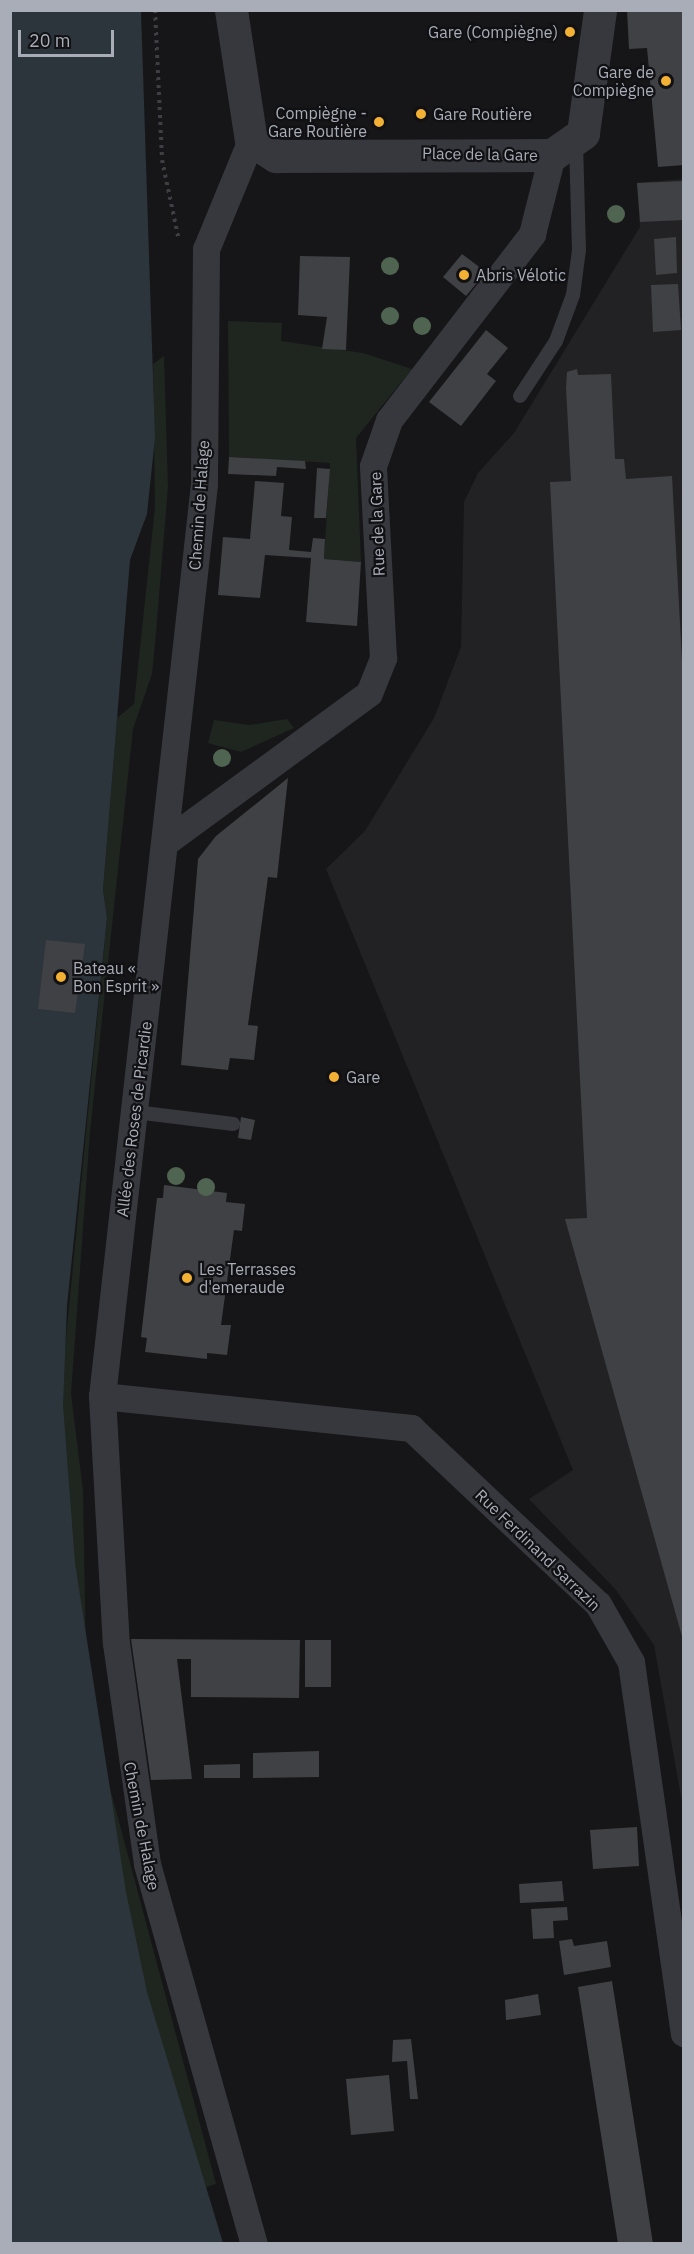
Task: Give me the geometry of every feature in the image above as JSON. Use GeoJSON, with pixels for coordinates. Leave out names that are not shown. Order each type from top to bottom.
{"type":"FeatureCollection","features":[{"type":"Feature","properties":{"kind":"street"},"geometry":{"type":"LineString","coordinates":[[231,10],[251,140]]}},
{"type":"Feature","properties":{"kind":"street"},"geometry":{"type":"LineString","coordinates":[[564,149],[591,100],[600,10]]}},
{"type":"Feature","properties":{"kind":"street","name":"Chemin de Halage"},"geometry":{"type":"LineString","coordinates":[[167,841],[204,484],[206,249],[251,140]]}},
{"type":"Feature","properties":{"kind":"street","name":"Place de la Gare"},"geometry":{"type":"LineString","coordinates":[[251,140],[276,156],[564,149]]}},
{"type":"Feature","properties":{"kind":"street","name":"Rue de la Gare"},"geometry":{"type":"LineString","coordinates":[[167,841],[369,693],[383,658],[374,466],[389,420],[532,234],[564,149]]}},
{"type":"Feature","properties":{"kind":"street","name":"Allée des Roses de Picardie"},"geometry":{"type":"LineString","coordinates":[[102,1396],[167,841]]}},
{"type":"Feature","properties":{"kind":"street","name":"Chemin de Halage"},"geometry":{"type":"LineString","coordinates":[[102,1396],[116,1643],[145,1853],[254,2244]]}},
{"type":"Feature","properties":{"kind":"street","name":"Rue Ferdinand Sarrazin"},"geometry":{"type":"LineString","coordinates":[[102,1396],[411,1428],[598,1604],[631,1662],[684,2033]]}},
{"type":"Feature","properties":{"kind":"lane"},"geometry":{"type":"LineString","coordinates":[[520,396],[556,340],[573,295],[579,250],[564,149]]}},
{"type":"Feature","properties":{"kind":"lane"},"geometry":{"type":"LineString","coordinates":[[135,1112],[233,1124]]}},
{"type":"Feature","properties":{"kind":"path"},"geometry":{"type":"LineString","coordinates":[[155,10],[166,199],[179,237],[206,284]]}},
{"type":"Feature","properties":{"kind":"shaded area"},"geometry":{"type":"Polygon","coordinates":[[[11,11],[141,11],[155,438],[147,514],[130,560],[103,890],[107,918],[67,1306],[63,1405],[75,1563],[126,1892],[147,1992],[223,2243],[11,2244],[11,11]]]}},
{"type":"Feature","properties":{"kind":"shaded area"},"geometry":{"type":"Polygon","coordinates":[[[683,179],[683,1808],[654,1645],[616,1590],[529,1499],[573,1470],[326,869],[365,831],[434,718],[461,647],[464,502],[478,473],[514,433],[640,227],[637,183],[683,179]]]}},
{"type":"Feature","properties":{"kind":"shaded area"},"geometry":{"type":"Polygon","coordinates":[[[228,321],[282,323],[281,341],[363,353],[412,369],[356,438],[361,562],[324,559],[330,463],[229,457],[228,321]]]}},
{"type":"Feature","properties":{"kind":"shaded area"},"geometry":{"type":"Polygon","coordinates":[[[164,356],[168,487],[156,633],[152,674],[133,729],[90,1132],[71,1394],[83,1490],[86,1660],[107,1777],[216,2184],[200,2189],[106,1846],[54,1461],[107,918],[103,890],[117,718],[134,704],[155,507],[153,364],[164,356]]]}},
{"type":"Feature","properties":{"kind":"shaded area"},"geometry":{"type":"Polygon","coordinates":[[[287,719],[294,728],[241,752],[208,743],[214,720],[249,725],[287,719]]]}},
{"type":"Feature","properties":{"kind":"building","name":"Gare de Compiègne"},"geometry":{"type":"Polygon","coordinates":[[[627,10],[684,10],[684,165],[658,167],[647,48],[629,49],[627,10]]]}},
{"type":"Feature","properties":{"kind":"building"},"geometry":{"type":"Polygon","coordinates":[[[684,181],[684,220],[640,222],[637,183],[684,181]]]}},
{"type":"Feature","properties":{"kind":"building"},"geometry":{"type":"Polygon","coordinates":[[[676,237],[677,273],[656,275],[654,239],[676,237]]]}},
{"type":"Feature","properties":{"kind":"building","name":"Abris Vélotic"},"geometry":{"type":"Polygon","coordinates":[[[462,254],[486,272],[466,296],[443,277],[462,254]]]}},
{"type":"Feature","properties":{"kind":"building"},"geometry":{"type":"Polygon","coordinates":[[[300,256],[350,257],[346,350],[322,349],[327,317],[298,315],[300,256]]]}},
{"type":"Feature","properties":{"kind":"building"},"geometry":{"type":"Polygon","coordinates":[[[678,284],[681,330],[653,332],[651,285],[678,284]]]}},
{"type":"Feature","properties":{"kind":"building"},"geometry":{"type":"Polygon","coordinates":[[[486,330],[508,348],[487,374],[496,381],[461,426],[429,402],[486,330]]]}},
{"type":"Feature","properties":{"kind":"building"},"geometry":{"type":"Polygon","coordinates":[[[577,369],[578,375],[611,374],[615,459],[624,459],[626,479],[672,476],[684,697],[683,1640],[565,1219],[587,1218],[550,482],[571,481],[566,388],[567,372],[577,369]]]}},
{"type":"Feature","properties":{"kind":"building"},"geometry":{"type":"Polygon","coordinates":[[[229,457],[305,461],[306,469],[277,467],[276,476],[228,474],[229,457]]]}},
{"type":"Feature","properties":{"kind":"building"},"geometry":{"type":"Polygon","coordinates":[[[317,468],[330,469],[326,518],[314,518],[317,468]]]}},
{"type":"Feature","properties":{"kind":"building"},"geometry":{"type":"Polygon","coordinates":[[[255,481],[284,483],[281,516],[292,517],[289,550],[311,552],[313,538],[325,539],[324,559],[361,562],[357,626],[306,622],[311,558],[265,555],[260,598],[218,595],[223,537],[250,539],[255,481]]]}},
{"type":"Feature","properties":{"kind":"building"},"geometry":{"type":"Polygon","coordinates":[[[288,778],[277,878],[268,877],[248,1025],[258,1026],[254,1060],[230,1058],[228,1070],[181,1065],[198,859],[216,836],[288,778]]]}},
{"type":"Feature","properties":{"kind":"building","name":"Bateau « Bon Esprit »"},"geometry":{"type":"Polygon","coordinates":[[[46,940],[85,944],[75,1013],[38,1009],[46,940]]]}},
{"type":"Feature","properties":{"kind":"building"},"geometry":{"type":"Polygon","coordinates":[[[241,1117],[255,1120],[251,1140],[238,1138],[241,1117]]]}},
{"type":"Feature","properties":{"kind":"building","name":"Les Terrasses d'emeraude"},"geometry":{"type":"Polygon","coordinates":[[[164,1185],[227,1193],[226,1202],[245,1204],[242,1231],[234,1230],[221,1325],[231,1325],[227,1355],[207,1353],[207,1359],[145,1352],[147,1338],[141,1337],[157,1198],[163,1198],[164,1185]]]}},
{"type":"Feature","properties":{"kind":"building"},"geometry":{"type":"Polygon","coordinates":[[[131,1639],[300,1640],[299,1698],[191,1697],[191,1659],[177,1659],[192,1779],[151,1780],[131,1639]]]}},
{"type":"Feature","properties":{"kind":"building"},"geometry":{"type":"Polygon","coordinates":[[[305,1640],[331,1640],[331,1687],[305,1687],[305,1640]]]}},
{"type":"Feature","properties":{"kind":"building"},"geometry":{"type":"Polygon","coordinates":[[[319,1751],[319,1777],[253,1778],[253,1753],[319,1751]]]}},
{"type":"Feature","properties":{"kind":"building"},"geometry":{"type":"Polygon","coordinates":[[[240,1764],[240,1778],[204,1778],[204,1765],[240,1764]]]}},
{"type":"Feature","properties":{"kind":"building"},"geometry":{"type":"Polygon","coordinates":[[[637,1827],[639,1866],[593,1869],[590,1830],[637,1827]]]}},
{"type":"Feature","properties":{"kind":"building"},"geometry":{"type":"Polygon","coordinates":[[[562,1881],[564,1901],[520,1903],[519,1884],[562,1881]]]}},
{"type":"Feature","properties":{"kind":"building"},"geometry":{"type":"Polygon","coordinates":[[[567,1907],[568,1920],[553,1921],[554,1938],[533,1939],[531,1909],[567,1907]]]}},
{"type":"Feature","properties":{"kind":"building"},"geometry":{"type":"Polygon","coordinates":[[[572,1939],[574,1946],[607,1941],[611,1967],[564,1975],[559,1941],[572,1939]]]}},
{"type":"Feature","properties":{"kind":"building"},"geometry":{"type":"Polygon","coordinates":[[[612,1981],[653,2244],[618,2244],[578,1987],[612,1981]]]}},
{"type":"Feature","properties":{"kind":"building"},"geometry":{"type":"Polygon","coordinates":[[[538,1994],[541,2015],[506,2020],[505,2000],[538,1994]]]}},
{"type":"Feature","properties":{"kind":"building"},"geometry":{"type":"Polygon","coordinates":[[[411,2039],[418,2099],[410,2099],[407,2061],[392,2062],[393,2040],[411,2039]]]}},
{"type":"Feature","properties":{"kind":"building"},"geometry":{"type":"Polygon","coordinates":[[[389,2075],[394,2131],[351,2135],[346,2079],[389,2075]]]}},
{"type":"Feature","properties":{"kind":"place","name":"Gare (Compiègne)"},"geometry":{"type":"Point","coordinates":[570,32]}},
{"type":"Feature","properties":{"kind":"place","name":"Gare de Compiègne"},"geometry":{"type":"Point","coordinates":[666,81]}},
{"type":"Feature","properties":{"kind":"place","name":"Gare Routière"},"geometry":{"type":"Point","coordinates":[421,114]}},
{"type":"Feature","properties":{"kind":"place","name":"Compiègne - Gare Routière"},"geometry":{"type":"Point","coordinates":[379,122]}},
{"type":"Feature","properties":{"kind":"place","name":"Abris Vélotic"},"geometry":{"type":"Point","coordinates":[464,275]}},
{"type":"Feature","properties":{"kind":"place","name":"Bateau « Bon Esprit »"},"geometry":{"type":"Point","coordinates":[61,977]}},
{"type":"Feature","properties":{"kind":"place","name":"Gare"},"geometry":{"type":"Point","coordinates":[334,1077]}},
{"type":"Feature","properties":{"kind":"place","name":"Les Terrasses d'emeraude"},"geometry":{"type":"Point","coordinates":[187,1278]}}]}
